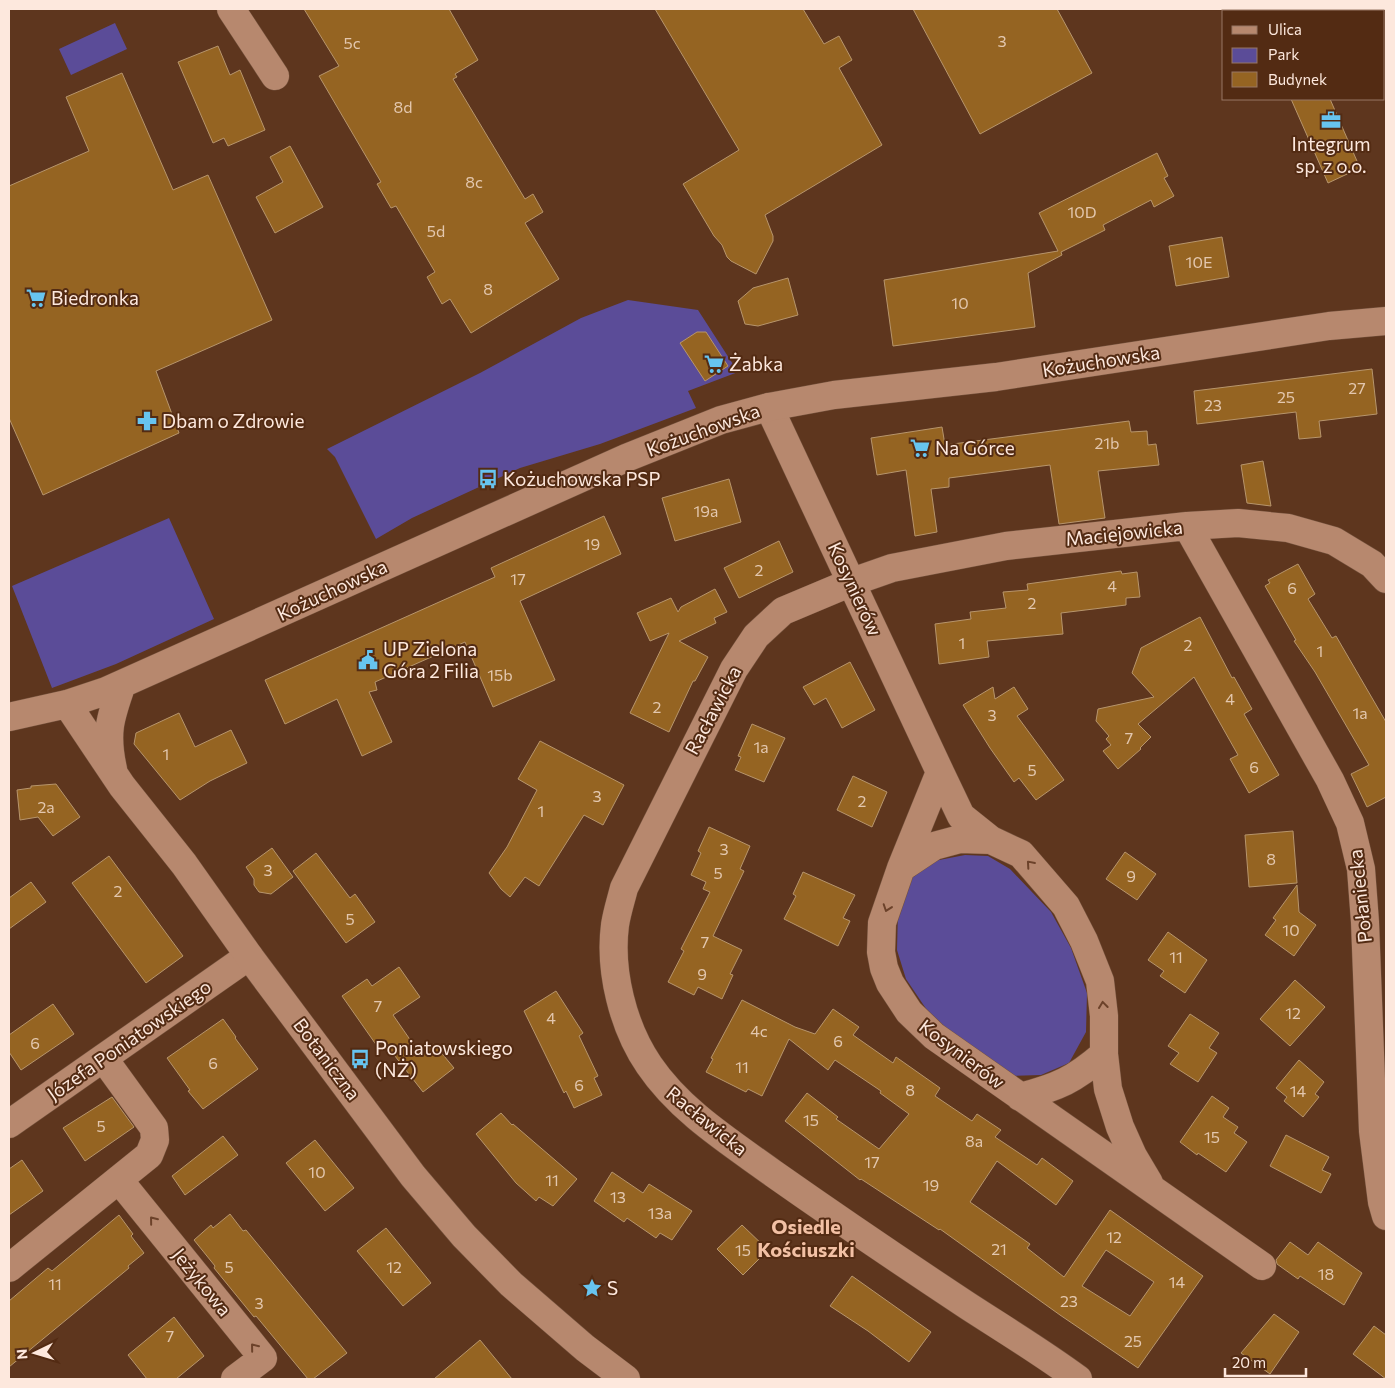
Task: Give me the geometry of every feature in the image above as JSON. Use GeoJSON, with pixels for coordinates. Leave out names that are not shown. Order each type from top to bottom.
{"type":"FeatureCollection","features":[{"type":"Feature","properties":{"kind":"street"},"geometry":{"type":"LineString","coordinates":[[231,9],[275,76]]}},
{"type":"Feature","properties":{"kind":"street","name":"Kożuchowska"},"geometry":{"type":"LineString","coordinates":[[9,717],[67,704],[122,684],[626,458],[721,420],[769,407],[834,395],[996,378],[1329,326],[1386,321]]}},
{"type":"Feature","properties":{"kind":"street","name":"Kosynierów"},"geometry":{"type":"LineString","coordinates":[[769,407],[961,816],[991,840],[1021,854],[1066,906],[1084,941],[1100,981],[1108,1088],[1120,1127],[1133,1156],[1154,1190]]}},
{"type":"Feature","properties":{"kind":"street","name":"Maciejowicka"},"geometry":{"type":"LineString","coordinates":[[852,582],[892,568],[1006,546],[1187,526],[1238,523],[1288,528],[1334,542],[1372,564],[1386,579]]}},
{"type":"Feature","properties":{"kind":"street","name":"Połaniecka"},"geometry":{"type":"LineString","coordinates":[[1187,526],[1330,780],[1350,823],[1361,869],[1365,922],[1373,1131],[1382,1202],[1386,1216]]}},
{"type":"Feature","properties":{"kind":"street","name":"Racławicka"},"geometry":{"type":"LineString","coordinates":[[852,582],[783,612],[756,636],[734,669],[624,888],[615,925],[616,969],[619,995],[630,1028],[649,1065],[664,1086],[684,1106],[725,1139],[853,1230],[1078,1379]]}},
{"type":"Feature","properties":{"kind":"street"},"geometry":{"type":"LineString","coordinates":[[115,775],[108,748],[110,718],[122,684]]}},
{"type":"Feature","properties":{"kind":"street","name":"Botaniczna"},"geometry":{"type":"LineString","coordinates":[[67,704],[115,775],[184,864],[249,956],[413,1176],[464,1236],[511,1284],[585,1348],[626,1379]]}},
{"type":"Feature","properties":{"kind":"street","name":"Kosynierów"},"geometry":{"type":"LineString","coordinates":[[940,772],[901,868],[882,923],[881,952],[884,968],[890,983],[909,1012],[934,1036],[1262,1266]]}},
{"type":"Feature","properties":{"kind":"street","name":"Kosynierów"},"geometry":{"type":"LineString","coordinates":[[901,868],[934,846],[960,839],[991,840]]}},
{"type":"Feature","properties":{"kind":"street","name":"Józefa Poniatowskiego"},"geometry":{"type":"LineString","coordinates":[[9,1124],[249,956]]}},
{"type":"Feature","properties":{"kind":"street","name":"Kosynierów"},"geometry":{"type":"LineString","coordinates":[[1020,1097],[1046,1090],[1070,1080],[1104,1054]]}},
{"type":"Feature","properties":{"kind":"street"},"geometry":{"type":"LineString","coordinates":[[9,1268],[149,1155],[155,1140],[154,1128],[104,1059]]}},
{"type":"Feature","properties":{"kind":"street","name":"Jeżykowa"},"geometry":{"type":"LineString","coordinates":[[118,1180],[263,1358],[235,1379]]}},
{"type":"Feature","properties":{"kind":"green space"},"geometry":{"type":"Polygon","coordinates":[[[115,23],[127,49],[71,75],[59,49],[115,23]]]}},
{"type":"Feature","properties":{"kind":"green space"},"geometry":{"type":"Polygon","coordinates":[[[628,300],[698,310],[738,372],[688,391],[696,408],[600,444],[520,468],[412,518],[376,539],[335,457],[327,449],[480,373],[581,318],[628,300]]]}},
{"type":"Feature","properties":{"kind":"green space"},"geometry":{"type":"Polygon","coordinates":[[[169,518],[214,619],[116,664],[52,688],[12,586],[169,518]]]}},
{"type":"Feature","properties":{"kind":"green space"},"geometry":{"type":"Polygon","coordinates":[[[965,855],[988,856],[1010,869],[1051,912],[1071,948],[1087,993],[1086,1032],[1069,1063],[1041,1075],[1011,1076],[968,1048],[931,1016],[906,979],[897,950],[898,911],[912,878],[934,861],[965,855]]]}},
{"type":"Feature","properties":{"kind":"building"},"geometry":{"type":"Polygon","coordinates":[[[304,9],[449,9],[478,60],[455,74],[457,77],[453,79],[525,199],[533,194],[543,212],[525,223],[559,279],[471,333],[450,299],[442,304],[427,277],[435,272],[396,206],[391,208],[377,184],[381,182],[319,76],[339,66],[304,9]]]}},
{"type":"Feature","properties":{"kind":"building"},"geometry":{"type":"Polygon","coordinates":[[[655,9],[803,9],[824,44],[839,36],[852,60],[839,68],[882,145],[765,215],[773,241],[756,274],[727,257],[722,245],[714,236],[683,184],[739,150],[655,9]]]}},
{"type":"Feature","properties":{"kind":"building"},"geometry":{"type":"Polygon","coordinates":[[[913,9],[1057,9],[1092,73],[980,134],[913,9]]]}},
{"type":"Feature","properties":{"kind":"building"},"geometry":{"type":"Polygon","coordinates":[[[218,46],[230,75],[240,70],[265,130],[228,146],[224,138],[213,143],[178,62],[218,46]]]}},
{"type":"Feature","properties":{"kind":"building"},"geometry":{"type":"Polygon","coordinates":[[[122,73],[173,190],[208,175],[272,320],[156,371],[179,433],[43,495],[9,418],[9,186],[89,151],[66,97],[122,73]]]}},
{"type":"Feature","properties":{"kind":"building"},"geometry":{"type":"Polygon","coordinates":[[[1291,100],[1330,100],[1360,168],[1328,183],[1291,100]]]}},
{"type":"Feature","properties":{"kind":"building"},"geometry":{"type":"Polygon","coordinates":[[[290,146],[323,207],[275,233],[256,197],[283,182],[270,157],[290,146]]]}},
{"type":"Feature","properties":{"kind":"building"},"geometry":{"type":"Polygon","coordinates":[[[1157,153],[1168,176],[1164,178],[1174,196],[1154,207],[1151,200],[1103,225],[1105,230],[1061,252],[1062,255],[1028,273],[1035,327],[893,346],[884,280],[1058,251],[1039,213],[1157,153]]]}},
{"type":"Feature","properties":{"kind":"building"},"geometry":{"type":"Polygon","coordinates":[[[1222,237],[1229,277],[1176,286],[1169,246],[1222,237]]]}},
{"type":"Feature","properties":{"kind":"building"},"geometry":{"type":"Polygon","coordinates":[[[788,278],[798,315],[758,326],[745,324],[738,301],[753,288],[788,278]]]}},
{"type":"Feature","properties":{"kind":"building"},"geometry":{"type":"Polygon","coordinates":[[[697,332],[706,332],[728,366],[705,381],[680,343],[697,332]]]}},
{"type":"Feature","properties":{"kind":"building"},"geometry":{"type":"Polygon","coordinates":[[[1372,369],[1377,414],[1319,421],[1321,437],[1299,439],[1296,412],[1197,424],[1194,391],[1372,369]]]}},
{"type":"Feature","properties":{"kind":"building"},"geometry":{"type":"Polygon","coordinates":[[[1129,421],[1131,432],[1147,431],[1148,445],[1156,444],[1159,465],[1098,471],[1105,518],[1059,524],[1050,465],[949,478],[949,487],[931,489],[937,532],[915,536],[906,470],[877,475],[871,438],[942,427],[945,445],[1129,421]]]}},
{"type":"Feature","properties":{"kind":"building"},"geometry":{"type":"Polygon","coordinates":[[[1263,461],[1271,506],[1247,503],[1241,465],[1263,461]]]}},
{"type":"Feature","properties":{"kind":"building"},"geometry":{"type":"Polygon","coordinates":[[[729,479],[741,522],[675,541],[662,498],[729,479]]]}},
{"type":"Feature","properties":{"kind":"building"},"geometry":{"type":"Polygon","coordinates":[[[604,516],[621,554],[520,601],[555,680],[493,707],[465,642],[375,682],[377,690],[369,692],[392,742],[362,756],[337,699],[285,724],[265,680],[495,577],[491,568],[604,516]]]}},
{"type":"Feature","properties":{"kind":"building"},"geometry":{"type":"Polygon","coordinates":[[[779,541],[793,572],[739,598],[724,568],[779,541]]]}},
{"type":"Feature","properties":{"kind":"building"},"geometry":{"type":"Polygon","coordinates":[[[1298,564],[1315,594],[1308,599],[1332,638],[1336,636],[1386,722],[1386,797],[1367,807],[1351,774],[1369,765],[1315,672],[1294,641],[1296,640],[1265,586],[1270,583],[1268,580],[1298,564]]]}},
{"type":"Feature","properties":{"kind":"building"},"geometry":{"type":"Polygon","coordinates":[[[1121,571],[1122,574],[1137,572],[1140,597],[1126,598],[1126,605],[1061,613],[1063,634],[987,641],[989,657],[939,664],[935,624],[971,619],[970,612],[1006,608],[1003,592],[1028,590],[1027,584],[1121,571]]]}},
{"type":"Feature","properties":{"kind":"building"},"geometry":{"type":"Polygon","coordinates":[[[715,589],[727,612],[714,618],[716,623],[679,641],[708,657],[695,681],[693,681],[669,732],[630,713],[669,633],[650,641],[637,613],[671,598],[678,612],[681,607],[715,589]]]}},
{"type":"Feature","properties":{"kind":"building"},"geometry":{"type":"Polygon","coordinates":[[[1200,617],[1232,678],[1234,677],[1252,709],[1244,714],[1279,775],[1249,793],[1230,759],[1238,755],[1194,677],[1138,724],[1151,737],[1141,749],[1118,769],[1103,751],[1111,745],[1106,739],[1109,736],[1096,721],[1098,709],[1154,697],[1132,673],[1141,648],[1200,617]]]}},
{"type":"Feature","properties":{"kind":"building"},"geometry":{"type":"Polygon","coordinates":[[[850,662],[875,710],[842,728],[826,698],[814,705],[803,687],[850,662]]]}},
{"type":"Feature","properties":{"kind":"building"},"geometry":{"type":"Polygon","coordinates":[[[993,687],[995,699],[1014,687],[1028,709],[1017,716],[1064,780],[1036,800],[1019,778],[1014,782],[963,705],[993,687]]]}},
{"type":"Feature","properties":{"kind":"building"},"geometry":{"type":"Polygon","coordinates":[[[179,713],[195,747],[231,730],[247,763],[210,781],[180,800],[134,744],[136,733],[179,713]]]}},
{"type":"Feature","properties":{"kind":"building"},"geometry":{"type":"Polygon","coordinates":[[[752,724],[785,738],[764,782],[735,770],[741,757],[738,756],[752,724]]]}},
{"type":"Feature","properties":{"kind":"building"},"geometry":{"type":"Polygon","coordinates":[[[540,741],[624,785],[603,825],[584,815],[539,886],[525,877],[510,897],[501,889],[489,873],[507,847],[537,790],[518,779],[540,741]]]}},
{"type":"Feature","properties":{"kind":"building"},"geometry":{"type":"Polygon","coordinates":[[[853,776],[887,792],[872,827],[837,810],[853,776]]]}},
{"type":"Feature","properties":{"kind":"building"},"geometry":{"type":"Polygon","coordinates":[[[56,784],[80,817],[53,836],[38,817],[20,820],[17,790],[31,788],[31,786],[56,784]]]}},
{"type":"Feature","properties":{"kind":"building"},"geometry":{"type":"Polygon","coordinates":[[[709,827],[750,846],[740,869],[744,871],[713,936],[742,950],[730,974],[733,975],[722,999],[698,987],[694,995],[668,982],[684,951],[681,949],[710,892],[703,889],[706,882],[691,875],[701,853],[698,851],[709,827]]]}},
{"type":"Feature","properties":{"kind":"building"},"geometry":{"type":"Polygon","coordinates":[[[1293,831],[1297,883],[1249,887],[1245,835],[1293,831]]]}},
{"type":"Feature","properties":{"kind":"building"},"geometry":{"type":"Polygon","coordinates":[[[272,848],[293,877],[271,894],[259,892],[254,885],[254,879],[246,867],[272,848]]]}},
{"type":"Feature","properties":{"kind":"building"},"geometry":{"type":"Polygon","coordinates":[[[1125,852],[1156,874],[1137,900],[1106,879],[1125,852]]]}},
{"type":"Feature","properties":{"kind":"building"},"geometry":{"type":"Polygon","coordinates":[[[316,853],[350,898],[355,894],[375,922],[346,943],[293,871],[316,853]]]}},
{"type":"Feature","properties":{"kind":"building"},"geometry":{"type":"Polygon","coordinates":[[[109,856],[183,956],[146,983],[72,883],[109,856]]]}},
{"type":"Feature","properties":{"kind":"building"},"geometry":{"type":"Polygon","coordinates":[[[803,872],[855,895],[843,918],[850,921],[838,946],[784,919],[796,896],[793,894],[803,872]]]}},
{"type":"Feature","properties":{"kind":"building"},"geometry":{"type":"Polygon","coordinates":[[[31,882],[46,902],[9,929],[9,898],[31,882]]]}},
{"type":"Feature","properties":{"kind":"building"},"geometry":{"type":"Polygon","coordinates":[[[1297,885],[1299,912],[1316,925],[1294,956],[1265,935],[1276,920],[1273,918],[1297,885]]]}},
{"type":"Feature","properties":{"kind":"building"},"geometry":{"type":"Polygon","coordinates":[[[1168,932],[1207,960],[1185,993],[1160,976],[1164,971],[1148,960],[1168,932]]]}},
{"type":"Feature","properties":{"kind":"building"},"geometry":{"type":"Polygon","coordinates":[[[399,967],[420,997],[393,1015],[420,1054],[434,1044],[454,1068],[423,1092],[384,1042],[377,1046],[342,996],[367,979],[372,986],[399,967]]]}},
{"type":"Feature","properties":{"kind":"building"},"geometry":{"type":"Polygon","coordinates":[[[1295,980],[1325,1007],[1290,1046],[1260,1019],[1295,980]]]}},
{"type":"Feature","properties":{"kind":"building"},"geometry":{"type":"Polygon","coordinates":[[[556,991],[583,1033],[579,1036],[598,1076],[594,1078],[602,1095],[574,1108],[566,1091],[564,1093],[524,1011],[556,991]]]}},
{"type":"Feature","properties":{"kind":"building"},"geometry":{"type":"Polygon","coordinates":[[[742,1000],[795,1027],[815,1034],[833,1009],[859,1027],[853,1035],[893,1063],[896,1057],[940,1088],[935,1096],[972,1121],[977,1114],[1001,1130],[995,1137],[1037,1165],[1042,1158],[1073,1181],[1056,1205],[997,1161],[970,1202],[1030,1244],[1027,1248],[1064,1277],[1110,1210],[1203,1276],[1138,1368],[940,1229],[860,1180],[785,1121],[807,1093],[838,1117],[836,1119],[879,1149],[909,1114],[880,1093],[881,1091],[835,1060],[828,1070],[789,1039],[762,1096],[748,1089],[746,1092],[706,1072],[713,1059],[711,1058],[742,1000]],[[1106,1250],[1082,1286],[1130,1316],[1154,1282],[1106,1250]]]}},
{"type":"Feature","properties":{"kind":"building"},"geometry":{"type":"Polygon","coordinates":[[[53,1004],[74,1034],[21,1070],[9,1052],[9,1035],[53,1004]]]}},
{"type":"Feature","properties":{"kind":"building"},"geometry":{"type":"Polygon","coordinates":[[[1190,1014],[1219,1033],[1209,1048],[1217,1053],[1198,1082],[1170,1064],[1179,1053],[1168,1046],[1190,1014]]]}},
{"type":"Feature","properties":{"kind":"building"},"geometry":{"type":"Polygon","coordinates":[[[223,1019],[258,1069],[203,1109],[188,1091],[190,1090],[167,1058],[223,1019]]]}},
{"type":"Feature","properties":{"kind":"building"},"geometry":{"type":"Polygon","coordinates":[[[1299,1060],[1324,1082],[1315,1094],[1319,1097],[1303,1117],[1284,1101],[1287,1097],[1276,1088],[1299,1060]]]}},
{"type":"Feature","properties":{"kind":"building"},"geometry":{"type":"Polygon","coordinates":[[[1212,1096],[1229,1108],[1223,1117],[1238,1127],[1234,1133],[1247,1142],[1226,1172],[1198,1153],[1197,1155],[1180,1142],[1212,1096]]]}},
{"type":"Feature","properties":{"kind":"building"},"geometry":{"type":"Polygon","coordinates":[[[112,1097],[134,1127],[85,1161],[63,1128],[112,1097]]]}},
{"type":"Feature","properties":{"kind":"building"},"geometry":{"type":"Polygon","coordinates":[[[501,1113],[512,1125],[577,1179],[553,1206],[539,1197],[536,1201],[516,1183],[476,1134],[501,1113]]]}},
{"type":"Feature","properties":{"kind":"building"},"geometry":{"type":"Polygon","coordinates":[[[1286,1135],[1329,1157],[1322,1170],[1331,1174],[1321,1193],[1270,1166],[1286,1135]]]}},
{"type":"Feature","properties":{"kind":"building"},"geometry":{"type":"Polygon","coordinates":[[[223,1136],[238,1155],[185,1195],[172,1176],[223,1136]]]}},
{"type":"Feature","properties":{"kind":"building"},"geometry":{"type":"Polygon","coordinates":[[[315,1140],[354,1188],[325,1211],[286,1163],[315,1140]]]}},
{"type":"Feature","properties":{"kind":"building"},"geometry":{"type":"Polygon","coordinates":[[[22,1160],[43,1191],[9,1215],[9,1169],[22,1160]]]}},
{"type":"Feature","properties":{"kind":"building"},"geometry":{"type":"Polygon","coordinates":[[[612,1172],[643,1193],[649,1184],[692,1211],[672,1240],[660,1233],[656,1238],[627,1218],[624,1222],[594,1201],[612,1172]]]}},
{"type":"Feature","properties":{"kind":"building"},"geometry":{"type":"Polygon","coordinates":[[[230,1214],[243,1231],[246,1230],[347,1353],[313,1379],[308,1379],[256,1316],[254,1317],[194,1240],[211,1225],[213,1228],[230,1214]]]}},
{"type":"Feature","properties":{"kind":"building"},"geometry":{"type":"Polygon","coordinates":[[[119,1215],[133,1234],[131,1236],[144,1253],[128,1266],[129,1268],[9,1367],[9,1301],[48,1268],[52,1271],[119,1215]]]}},
{"type":"Feature","properties":{"kind":"building"},"geometry":{"type":"Polygon","coordinates":[[[742,1225],[768,1250],[743,1275],[717,1249],[742,1225]]]}},
{"type":"Feature","properties":{"kind":"building"},"geometry":{"type":"Polygon","coordinates":[[[386,1228],[431,1283],[403,1306],[357,1251],[386,1228]]]}},
{"type":"Feature","properties":{"kind":"building"},"geometry":{"type":"Polygon","coordinates":[[[1290,1242],[1308,1255],[1318,1242],[1362,1273],[1344,1305],[1300,1276],[1298,1279],[1277,1264],[1276,1260],[1290,1242]]]}},
{"type":"Feature","properties":{"kind":"building"},"geometry":{"type":"Polygon","coordinates":[[[852,1276],[931,1332],[909,1362],[868,1331],[830,1306],[852,1276]]]}},
{"type":"Feature","properties":{"kind":"building"},"geometry":{"type":"Polygon","coordinates":[[[1274,1314],[1299,1332],[1270,1374],[1241,1353],[1274,1314]]]}},
{"type":"Feature","properties":{"kind":"building"},"geometry":{"type":"Polygon","coordinates":[[[174,1317],[204,1356],[176,1379],[147,1379],[128,1355],[174,1317]]]}},
{"type":"Feature","properties":{"kind":"building"},"geometry":{"type":"Polygon","coordinates":[[[1374,1326],[1386,1335],[1386,1379],[1353,1354],[1374,1326]]]}},
{"type":"Feature","properties":{"kind":"building"},"geometry":{"type":"Polygon","coordinates":[[[480,1340],[512,1379],[434,1379],[480,1340]]]}},
{"type":"Feature","properties":{"kind":"place","name":"Integrum sp. z o.o."},"geometry":{"type":"Point","coordinates":[1331,120]}},
{"type":"Feature","properties":{"kind":"place","name":"Biedronka"},"geometry":{"type":"Point","coordinates":[36,298]}},
{"type":"Feature","properties":{"kind":"place","name":"Żabka"},"geometry":{"type":"Point","coordinates":[714,364]}},
{"type":"Feature","properties":{"kind":"place","name":"Dbam o Zdrowie"},"geometry":{"type":"Point","coordinates":[147,421]}},
{"type":"Feature","properties":{"kind":"place","name":"Na Górce"},"geometry":{"type":"Point","coordinates":[920,448]}},
{"type":"Feature","properties":{"kind":"place","name":"Kożuchowska PSP"},"geometry":{"type":"Point","coordinates":[488,479]}},
{"type":"Feature","properties":{"kind":"place","name":"UP Zielona Góra 2 Filia"},"geometry":{"type":"Point","coordinates":[368,660]}},
{"type":"Feature","properties":{"kind":"place","name":"Poniatowskiego (NŻ)"},"geometry":{"type":"Point","coordinates":[360,1059]}},
{"type":"Feature","properties":{"kind":"place","name":"S"},"geometry":{"type":"Point","coordinates":[592,1288]}},
{"type":"Feature","properties":{"kind":"district","name":"Osiedle Kościuszki"},"geometry":{"type":"Point","coordinates":[806,1238]}}]}
